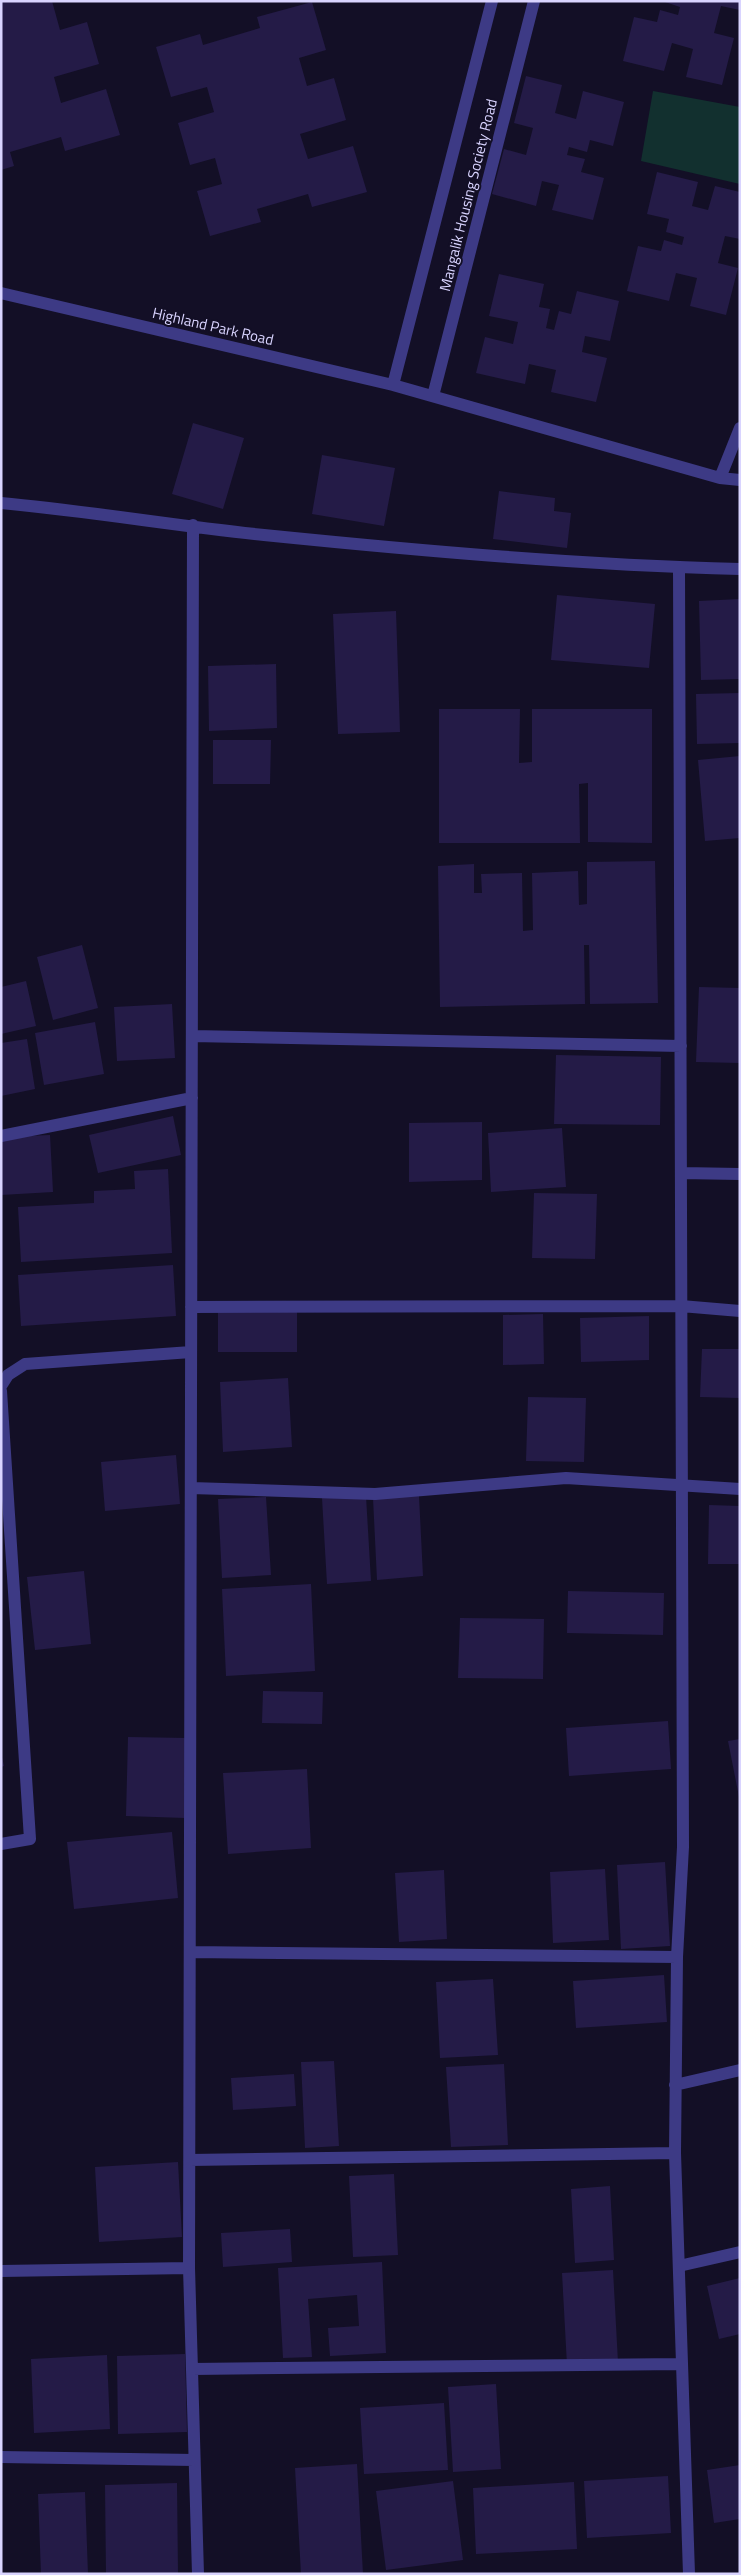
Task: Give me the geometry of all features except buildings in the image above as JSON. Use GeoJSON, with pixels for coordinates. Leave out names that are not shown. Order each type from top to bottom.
{"type":"FeatureCollection","features":[{"type":"Feature","properties":{"kind":"street"},"geometry":{"type":"LineString","coordinates":[[394,386],[492,1]]}},
{"type":"Feature","properties":{"kind":"street","name":"Mangalik Housing Society Road"},"geometry":{"type":"LineString","coordinates":[[433,396],[534,1]]}},
{"type":"Feature","properties":{"kind":"street","name":"Highland Park Road"},"geometry":{"type":"LineString","coordinates":[[1,293],[433,396]]}},
{"type":"Feature","properties":{"kind":"street"},"geometry":{"type":"LineString","coordinates":[[433,396],[720,478],[740,480]]}},
{"type":"Feature","properties":{"kind":"street"},"geometry":{"type":"LineString","coordinates":[[720,478],[740,428]]}},
{"type":"Feature","properties":{"kind":"street"},"geometry":{"type":"LineString","coordinates":[[1,503],[262,534],[448,551],[679,568],[740,570]]}},
{"type":"Feature","properties":{"kind":"street"},"geometry":{"type":"LineString","coordinates":[[193,525],[189,2268],[198,2574]]}},
{"type":"Feature","properties":{"kind":"street"},"geometry":{"type":"LineString","coordinates":[[679,568],[683,1847],[678,1957],[675,2153],[689,2574]]}},
{"type":"Feature","properties":{"kind":"street"},"geometry":{"type":"LineString","coordinates":[[192,1036],[681,1046]]}},
{"type":"Feature","properties":{"kind":"street"},"geometry":{"type":"LineString","coordinates":[[1,1136],[192,1098]]}},
{"type":"Feature","properties":{"kind":"street"},"geometry":{"type":"LineString","coordinates":[[682,1173],[740,1174]]}},
{"type":"Feature","properties":{"kind":"street"},"geometry":{"type":"LineString","coordinates":[[192,1307],[681,1306],[740,1311]]}},
{"type":"Feature","properties":{"kind":"street"},"geometry":{"type":"LineString","coordinates":[[1,1386],[8,1375],[25,1364],[191,1352]]}},
{"type":"Feature","properties":{"kind":"street"},"geometry":{"type":"LineString","coordinates":[[1,1391],[30,1839],[1,1844]]}},
{"type":"Feature","properties":{"kind":"street"},"geometry":{"type":"LineString","coordinates":[[191,1488],[375,1494],[566,1478],[740,1488]]}},
{"type":"Feature","properties":{"kind":"street"},"geometry":{"type":"LineString","coordinates":[[191,1952],[678,1957]]}},
{"type":"Feature","properties":{"kind":"street"},"geometry":{"type":"LineString","coordinates":[[675,2085],[740,2070]]}},
{"type":"Feature","properties":{"kind":"street"},"geometry":{"type":"LineString","coordinates":[[190,2160],[675,2153]]}},
{"type":"Feature","properties":{"kind":"street"},"geometry":{"type":"LineString","coordinates":[[679,2266],[740,2252]]}},
{"type":"Feature","properties":{"kind":"street"},"geometry":{"type":"LineString","coordinates":[[1,2271],[189,2268]]}},
{"type":"Feature","properties":{"kind":"street"},"geometry":{"type":"LineString","coordinates":[[192,2369],[681,2364]]}},
{"type":"Feature","properties":{"kind":"street"},"geometry":{"type":"LineString","coordinates":[[1,2457],[194,2460]]}},
{"type":"Feature","properties":{"kind":"green space"},"geometry":{"type":"Polygon","coordinates":[[[653,91],[740,107],[740,184],[641,161],[653,91]]]}}]}
